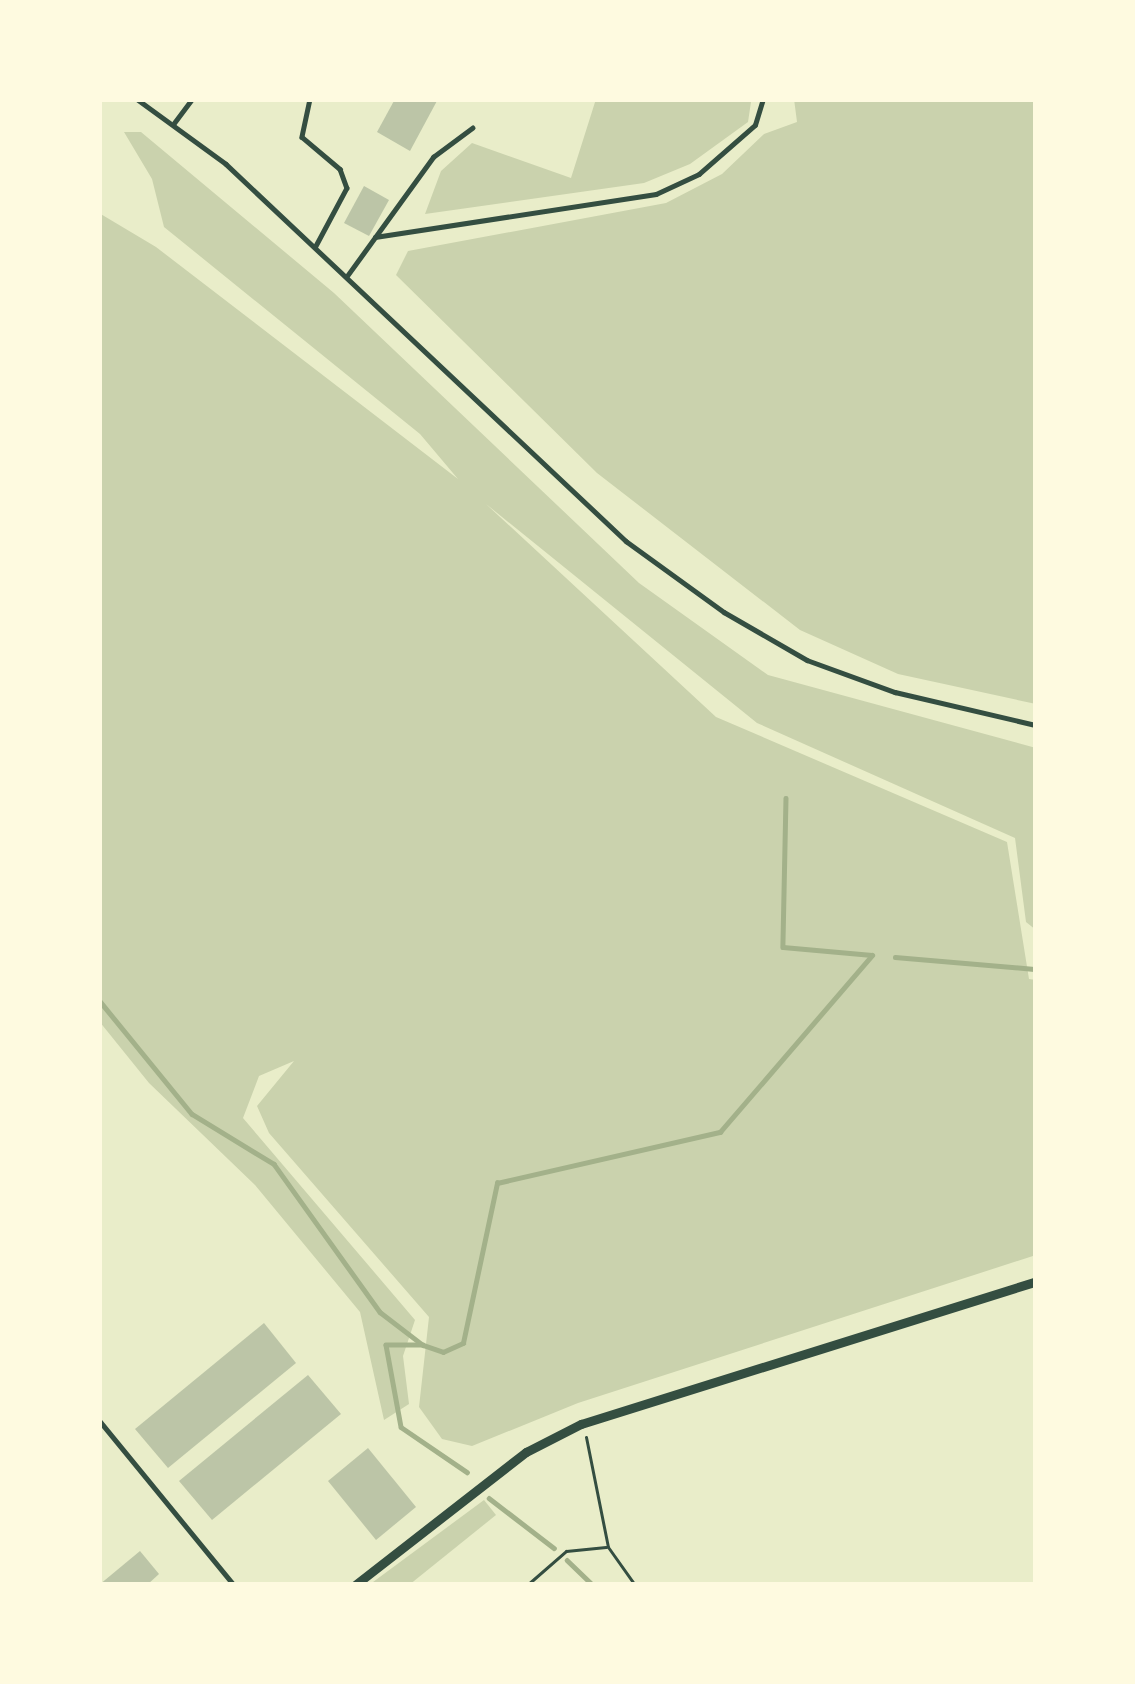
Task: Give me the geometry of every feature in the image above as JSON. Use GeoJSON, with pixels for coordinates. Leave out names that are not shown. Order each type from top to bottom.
{"type":"FeatureCollection","features":[{"type":"Feature","properties":{"kind":"street"},"geometry":{"type":"LineString","coordinates":[[356,1585],[526,1452],[581,1424],[1036,1281]]}},
{"type":"Feature","properties":{"kind":"lane"},"geometry":{"type":"LineString","coordinates":[[137,99],[174,123],[316,245],[626,541],[724,612],[851,676],[1036,725]]}},
{"type":"Feature","properties":{"kind":"lane"},"geometry":{"type":"LineString","coordinates":[[174,123],[192,99]]}},
{"type":"Feature","properties":{"kind":"lane"},"geometry":{"type":"LineString","coordinates":[[310,99],[302,137],[340,169],[346,188],[316,245]]}},
{"type":"Feature","properties":{"kind":"lane"},"geometry":{"type":"LineString","coordinates":[[376,237],[656,194],[700,174],[764,112],[763,99]]}},
{"type":"Feature","properties":{"kind":"lane"},"geometry":{"type":"LineString","coordinates":[[347,276],[433,157],[472,128]]}},
{"type":"Feature","properties":{"kind":"lane"},"geometry":{"type":"LineString","coordinates":[[99,1420],[234,1585]]}},
{"type":"Feature","properties":{"kind":"path"},"geometry":{"type":"LineString","coordinates":[[581,1424],[600,1484],[608,1547],[635,1585]]}},
{"type":"Feature","properties":{"kind":"path"},"geometry":{"type":"LineString","coordinates":[[527,1585],[566,1551],[608,1547]]}},
{"type":"Feature","properties":{"kind":"green space"},"geometry":{"type":"Polygon","coordinates":[[[596,99],[751,102],[748,122],[690,164],[644,183],[425,214],[441,171],[472,143],[571,178],[596,99]]]}},
{"type":"Feature","properties":{"kind":"green space"},"geometry":{"type":"Polygon","coordinates":[[[794,99],[1036,99],[1036,704],[898,674],[800,630],[597,473],[396,275],[408,251],[666,203],[722,174],[764,134],[797,122],[794,99]]]}},
{"type":"Feature","properties":{"kind":"green space"},"geometry":{"type":"Polygon","coordinates":[[[124,132],[141,132],[334,293],[639,583],[768,675],[1036,748],[1036,930],[1026,922],[1015,838],[757,723],[486,504],[716,717],[1007,842],[1029,979],[1036,980],[1036,1255],[578,1403],[472,1446],[442,1439],[419,1407],[429,1317],[269,1133],[257,1106],[294,1061],[259,1076],[243,1118],[415,1320],[403,1356],[409,1404],[384,1420],[360,1312],[255,1185],[149,1083],[99,1021],[99,213],[156,247],[458,479],[420,434],[164,227],[152,179],[124,132]]]}},
{"type":"Feature","properties":{"kind":"green space"},"geometry":{"type":"Polygon","coordinates":[[[484,1500],[496,1515],[409,1585],[369,1585],[484,1500]]]}},
{"type":"Feature","properties":{"kind":"building"},"geometry":{"type":"Polygon","coordinates":[[[395,99],[438,99],[410,151],[377,132],[395,99]]]}},
{"type":"Feature","properties":{"kind":"building"},"geometry":{"type":"Polygon","coordinates":[[[364,186],[389,200],[369,236],[344,223],[364,186]]]}},
{"type":"Feature","properties":{"kind":"building"},"geometry":{"type":"Polygon","coordinates":[[[264,1323],[296,1363],[168,1468],[135,1429],[264,1323]]]}},
{"type":"Feature","properties":{"kind":"building"},"geometry":{"type":"Polygon","coordinates":[[[308,1375],[341,1414],[212,1520],[179,1481],[308,1375]]]}},
{"type":"Feature","properties":{"kind":"building"},"geometry":{"type":"Polygon","coordinates":[[[368,1448],[416,1507],[376,1540],[328,1481],[368,1448]]]}},
{"type":"Feature","properties":{"kind":"building"},"geometry":{"type":"Polygon","coordinates":[[[140,1551],[159,1574],[147,1585],[99,1585],[140,1551]]]}},
{"type":"Feature","properties":{"kind":"waterway"},"geometry":{"type":"LineString","coordinates":[[786,798],[783,947],[872,955]]}},
{"type":"Feature","properties":{"kind":"waterway"},"geometry":{"type":"LineString","coordinates":[[423,1345],[443,1352],[463,1343],[497,1183],[720,1132],[872,955]]}},
{"type":"Feature","properties":{"kind":"waterway"},"geometry":{"type":"LineString","coordinates":[[895,957],[1036,969]]}},
{"type":"Feature","properties":{"kind":"waterway"},"geometry":{"type":"LineString","coordinates":[[99,1000],[192,1114],[274,1164],[380,1312],[423,1345],[386,1345],[401,1427],[467,1472]]}},
{"type":"Feature","properties":{"kind":"waterway"},"geometry":{"type":"LineString","coordinates":[[489,1498],[554,1548]]}},
{"type":"Feature","properties":{"kind":"waterway"},"geometry":{"type":"LineString","coordinates":[[567,1560],[593,1585]]}}]}
